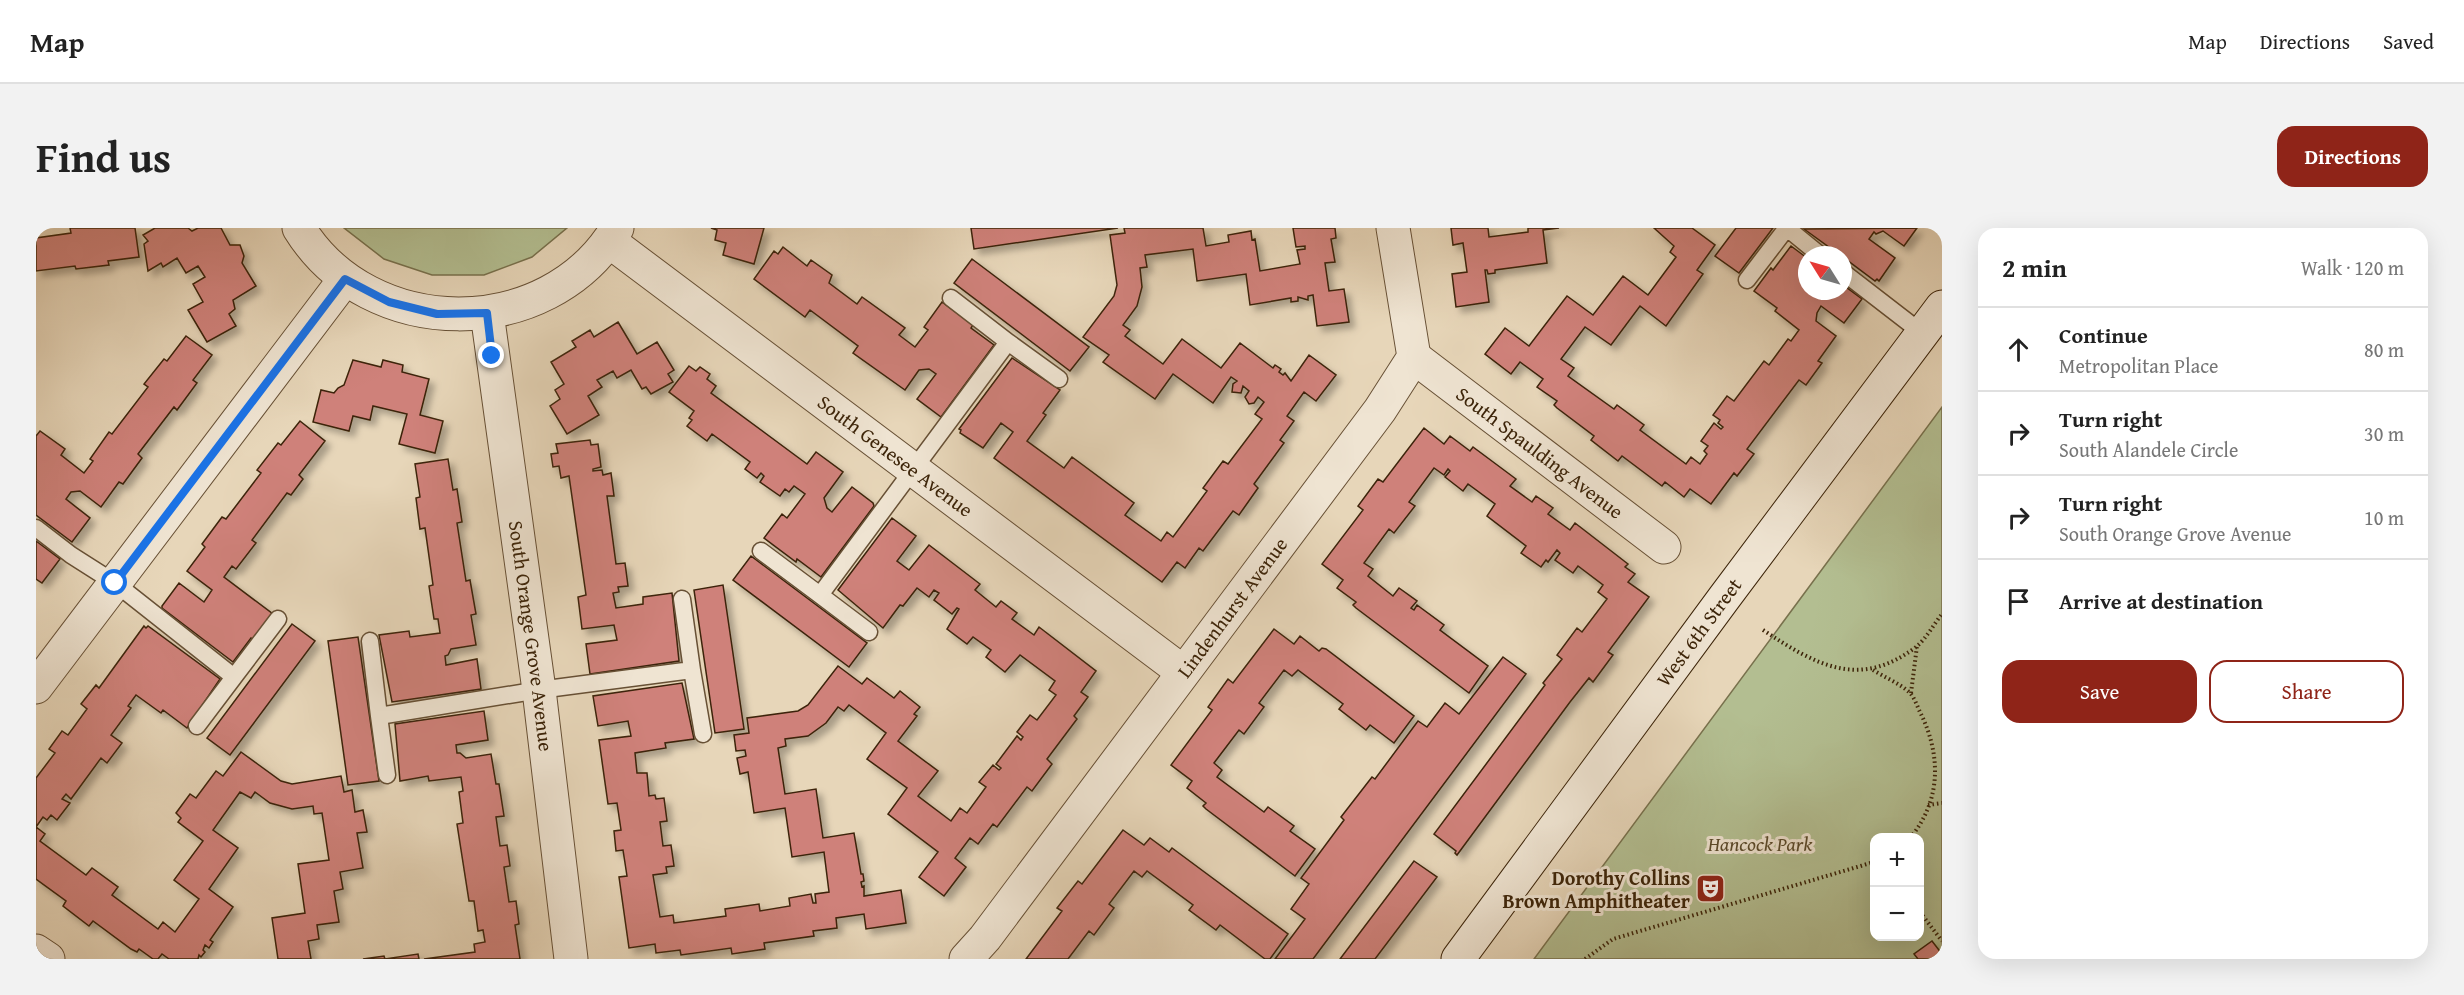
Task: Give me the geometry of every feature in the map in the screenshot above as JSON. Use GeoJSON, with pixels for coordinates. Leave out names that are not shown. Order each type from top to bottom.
{"type":"FeatureCollection","features":[{"type":"Feature","properties":{"kind":"street"},"geometry":{"type":"LineString","coordinates":[[299,228],[309,244],[345,279],[389,302],[437,314],[487,313],[534,300],[577,274],[613,235]]}},
{"type":"Feature","properties":{"kind":"street"},"geometry":{"type":"LineString","coordinates":[[1392,228],[1414,357]]}},
{"type":"Feature","properties":{"kind":"street","name":"South Genesee Avenue"},"geometry":{"type":"LineString","coordinates":[[613,235],[914,471],[1183,672]]}},
{"type":"Feature","properties":{"kind":"street"},"geometry":{"type":"LineString","coordinates":[[36,687],[345,279]]}},
{"type":"Feature","properties":{"kind":"street","name":"West 6th Street"},"geometry":{"type":"LineString","coordinates":[[1458,959],[1942,307]]}},
{"type":"Feature","properties":{"kind":"street","name":"South Orange Grove Avenue"},"geometry":{"type":"LineString","coordinates":[[487,313],[539,690],[571,959]]}},
{"type":"Feature","properties":{"kind":"street","name":"South Spaulding Avenue"},"geometry":{"type":"LineString","coordinates":[[1414,357],[1664,547]]}},
{"type":"Feature","properties":{"kind":"street","name":"Lindenhurst Avenue"},"geometry":{"type":"LineString","coordinates":[[966,959],[985,938],[1380,410],[1414,357]]}},
{"type":"Feature","properties":{"kind":"street"},"geometry":{"type":"LineString","coordinates":[[36,951],[48,959]]}},
{"type":"Feature","properties":{"kind":"lane"},"geometry":{"type":"LineString","coordinates":[[1747,280],[1786,228],[1809,246]]}},
{"type":"Feature","properties":{"kind":"lane"},"geometry":{"type":"LineString","coordinates":[[1852,279],[1922,333]]}},
{"type":"Feature","properties":{"kind":"lane"},"geometry":{"type":"LineString","coordinates":[[951,298],[1059,380]]}},
{"type":"Feature","properties":{"kind":"lane"},"geometry":{"type":"LineString","coordinates":[[820,595],[1008,342]]}},
{"type":"Feature","properties":{"kind":"lane"},"geometry":{"type":"LineString","coordinates":[[36,528],[71,555],[115,583],[234,677]]}},
{"type":"Feature","properties":{"kind":"lane"},"geometry":{"type":"LineString","coordinates":[[761,551],[869,632]]}},
{"type":"Feature","properties":{"kind":"lane"},"geometry":{"type":"LineString","coordinates":[[682,599],[703,734]]}},
{"type":"Feature","properties":{"kind":"lane"},"geometry":{"type":"LineString","coordinates":[[197,726],[278,619]]}},
{"type":"Feature","properties":{"kind":"lane"},"geometry":{"type":"LineString","coordinates":[[370,641],[387,775]]}},
{"type":"Feature","properties":{"kind":"lane"},"geometry":{"type":"LineString","coordinates":[[379,716],[539,690],[692,670]]}},
{"type":"Feature","properties":{"kind":"path"},"geometry":{"type":"LineString","coordinates":[[1873,670],[1917,646],[1942,614]]}},
{"type":"Feature","properties":{"kind":"path"},"geometry":{"type":"LineString","coordinates":[[1935,622],[1942,623]]}},
{"type":"Feature","properties":{"kind":"path"},"geometry":{"type":"LineString","coordinates":[[1764,630],[1803,656],[1835,668],[1873,670],[1911,693],[1927,725],[1937,762],[1928,806],[1920,826],[1914,833]]}},
{"type":"Feature","properties":{"kind":"path"},"geometry":{"type":"LineString","coordinates":[[1911,693],[1917,646]]}},
{"type":"Feature","properties":{"kind":"path"},"geometry":{"type":"LineString","coordinates":[[1928,806],[1942,803]]}},
{"type":"Feature","properties":{"kind":"path"},"geometry":{"type":"LineString","coordinates":[[1585,959],[1613,939],[1870,863]]}},
{"type":"Feature","properties":{"kind":"path"},"geometry":{"type":"LineString","coordinates":[[1924,917],[1942,941]]}},
{"type":"Feature","properties":{"kind":"green space"},"geometry":{"type":"Polygon","coordinates":[[[344,228],[567,228],[532,257],[484,275],[432,275],[384,259],[344,228]]]}},
{"type":"Feature","properties":{"kind":"green space","name":"Hancock Park"},"geometry":{"type":"Polygon","coordinates":[[[1942,407],[1942,959],[1534,959],[1942,407]]]}},
{"type":"Feature","properties":{"kind":"building"},"geometry":{"type":"Polygon","coordinates":[[[70,228],[135,228],[139,257],[108,261],[109,265],[36,271],[36,238],[71,233],[70,228]]]}},
{"type":"Feature","properties":{"kind":"building"},"geometry":{"type":"Polygon","coordinates":[[[155,228],[188,228],[192,231],[198,228],[221,228],[230,245],[240,245],[244,256],[242,263],[256,286],[233,300],[235,309],[229,314],[236,326],[207,342],[188,310],[203,302],[193,284],[205,277],[198,266],[186,273],[177,258],[163,267],[161,263],[148,271],[144,244],[148,241],[143,235],[155,228]]]}},
{"type":"Feature","properties":{"kind":"building"},"geometry":{"type":"Polygon","coordinates":[[[711,228],[764,228],[754,264],[723,255],[726,243],[715,240],[717,230],[711,228]]]}},
{"type":"Feature","properties":{"kind":"building"},"geometry":{"type":"Polygon","coordinates":[[[971,228],[1118,228],[974,249],[971,228]]]}},
{"type":"Feature","properties":{"kind":"building"},"geometry":{"type":"Polygon","coordinates":[[[1124,228],[1203,228],[1206,246],[1229,242],[1228,235],[1251,231],[1252,240],[1255,239],[1260,271],[1300,264],[1297,250],[1305,249],[1305,246],[1296,247],[1293,228],[1335,228],[1336,238],[1331,239],[1335,262],[1325,263],[1329,291],[1344,289],[1349,322],[1317,326],[1313,295],[1308,296],[1308,300],[1298,297],[1298,301],[1291,302],[1291,298],[1250,305],[1246,274],[1197,281],[1193,249],[1145,255],[1147,267],[1140,268],[1142,287],[1137,306],[1123,325],[1130,330],[1125,336],[1163,364],[1182,339],[1221,368],[1240,343],[1273,368],[1275,365],[1281,369],[1279,372],[1283,375],[1285,373],[1291,381],[1309,355],[1336,375],[1316,401],[1304,392],[1287,416],[1294,421],[1280,440],[1284,443],[1254,484],[1258,488],[1239,515],[1233,511],[1203,551],[1199,548],[1185,568],[1177,562],[1162,582],[994,458],[1013,432],[1001,423],[983,448],[960,433],[959,429],[1012,358],[1060,390],[1043,413],[1046,415],[1027,441],[1064,468],[1072,457],[1134,503],[1125,515],[1161,541],[1167,532],[1173,537],[1207,491],[1203,488],[1223,461],[1228,464],[1262,419],[1255,414],[1264,402],[1258,397],[1254,403],[1249,404],[1245,397],[1249,391],[1243,386],[1241,393],[1232,392],[1233,384],[1237,381],[1231,377],[1213,403],[1173,374],[1155,399],[1103,362],[1109,355],[1083,337],[1114,296],[1117,285],[1110,235],[1125,233],[1124,228]]]}},
{"type":"Feature","properties":{"kind":"building"},"geometry":{"type":"Polygon","coordinates":[[[1451,228],[1488,228],[1489,237],[1528,232],[1528,228],[1559,228],[1543,230],[1547,263],[1495,270],[1495,273],[1488,274],[1485,270],[1489,302],[1456,307],[1452,274],[1467,272],[1463,243],[1453,245],[1451,228]]]}},
{"type":"Feature","properties":{"kind":"building"},"geometry":{"type":"Polygon","coordinates":[[[1654,228],[1692,228],[1715,245],[1697,270],[1703,274],[1666,326],[1640,306],[1611,345],[1585,327],[1561,359],[1574,368],[1568,376],[1614,409],[1617,405],[1644,425],[1640,430],[1686,464],[1691,457],[1700,464],[1707,454],[1704,451],[1708,446],[1701,441],[1714,423],[1721,429],[1723,427],[1718,423],[1720,420],[1713,415],[1727,396],[1734,401],[1764,361],[1769,365],[1788,339],[1791,341],[1799,330],[1775,311],[1777,308],[1754,291],[1791,246],[1798,251],[1798,300],[1852,300],[1852,292],[1862,299],[1844,323],[1821,306],[1816,321],[1836,336],[1818,361],[1822,363],[1806,385],[1799,380],[1747,449],[1754,454],[1737,476],[1734,473],[1711,504],[1690,489],[1684,497],[1665,482],[1662,486],[1622,456],[1618,461],[1591,440],[1594,436],[1557,408],[1554,405],[1557,401],[1537,387],[1543,379],[1520,362],[1511,374],[1485,354],[1505,328],[1529,346],[1567,296],[1593,315],[1623,276],[1648,295],[1676,257],[1670,252],[1674,246],[1654,228]]]}},
{"type":"Feature","properties":{"kind":"building"},"geometry":{"type":"Polygon","coordinates":[[[1736,228],[1773,228],[1739,273],[1715,256],[1736,228]]]}},
{"type":"Feature","properties":{"kind":"building"},"geometry":{"type":"Polygon","coordinates":[[[1917,228],[1904,246],[1883,231],[1876,234],[1874,232],[1869,239],[1895,258],[1879,281],[1877,279],[1875,281],[1852,264],[1852,246],[1828,246],[1804,229],[1917,228]]]}},
{"type":"Feature","properties":{"kind":"building"},"geometry":{"type":"Polygon","coordinates":[[[783,247],[807,266],[811,260],[832,275],[829,283],[857,304],[862,297],[905,328],[899,335],[915,347],[928,330],[924,327],[942,302],[973,325],[971,328],[994,345],[941,417],[917,399],[936,374],[929,369],[919,370],[905,390],[853,353],[858,346],[810,310],[805,317],[754,279],[774,251],[778,254],[783,247]]]}},
{"type":"Feature","properties":{"kind":"building"},"geometry":{"type":"Polygon","coordinates":[[[972,259],[1089,347],[1070,371],[954,283],[972,259]]]}},
{"type":"Feature","properties":{"kind":"building"},"geometry":{"type":"Polygon","coordinates":[[[618,322],[637,354],[657,342],[674,370],[668,374],[673,382],[651,394],[646,387],[642,389],[631,370],[617,378],[613,371],[597,380],[602,387],[588,396],[599,415],[567,434],[550,406],[560,399],[555,390],[564,384],[551,362],[576,347],[572,341],[590,330],[594,337],[618,322]]]}},
{"type":"Feature","properties":{"kind":"building"},"geometry":{"type":"Polygon","coordinates":[[[186,336],[212,355],[193,380],[197,383],[177,410],[174,407],[138,454],[142,458],[123,484],[119,482],[101,507],[80,491],[71,492],[66,499],[90,518],[72,542],[36,515],[36,436],[40,431],[65,449],[61,455],[84,473],[93,461],[90,459],[109,432],[112,434],[148,387],[144,384],[164,359],[167,361],[186,336]]]}},
{"type":"Feature","properties":{"kind":"building"},"geometry":{"type":"Polygon","coordinates":[[[353,360],[381,367],[383,360],[403,365],[402,372],[429,379],[420,415],[443,421],[435,453],[399,444],[407,414],[373,406],[370,420],[353,416],[349,431],[313,422],[321,390],[334,393],[344,385],[353,360]]]}},
{"type":"Feature","properties":{"kind":"building"},"geometry":{"type":"Polygon","coordinates":[[[689,366],[696,371],[700,367],[710,374],[707,379],[716,386],[711,393],[807,464],[816,452],[843,472],[824,498],[827,508],[832,512],[852,487],[873,503],[874,506],[821,577],[764,538],[782,514],[787,518],[805,494],[794,486],[789,492],[785,489],[780,496],[760,482],[764,476],[761,473],[757,478],[745,469],[750,462],[712,434],[707,441],[687,426],[692,420],[689,418],[694,411],[669,392],[689,366]]]}},
{"type":"Feature","properties":{"kind":"building"},"geometry":{"type":"Polygon","coordinates":[[[300,421],[325,441],[299,475],[303,479],[291,495],[287,493],[252,540],[256,543],[236,569],[232,566],[224,577],[273,614],[254,640],[251,638],[233,662],[162,606],[179,583],[204,602],[212,590],[187,571],[205,547],[202,544],[222,517],[226,519],[261,473],[257,470],[278,443],[281,445],[300,421]]]}},
{"type":"Feature","properties":{"kind":"building"},"geometry":{"type":"Polygon","coordinates":[[[1424,428],[1444,444],[1450,436],[1470,451],[1473,447],[1516,479],[1510,486],[1532,502],[1536,496],[1553,508],[1548,514],[1570,530],[1575,523],[1628,564],[1625,567],[1635,574],[1628,582],[1649,597],[1608,652],[1613,655],[1593,682],[1589,678],[1570,702],[1457,855],[1456,851],[1434,834],[1545,685],[1543,683],[1562,659],[1557,655],[1577,628],[1582,632],[1607,599],[1598,592],[1603,585],[1578,566],[1573,573],[1555,560],[1560,553],[1557,550],[1541,567],[1521,553],[1526,546],[1487,516],[1495,504],[1468,484],[1463,491],[1445,477],[1450,471],[1448,469],[1444,475],[1434,468],[1409,502],[1415,506],[1394,533],[1389,529],[1364,563],[1373,569],[1368,576],[1393,596],[1399,588],[1417,601],[1411,608],[1414,610],[1417,605],[1444,625],[1440,630],[1488,666],[1469,693],[1356,608],[1353,605],[1356,602],[1337,588],[1343,580],[1322,564],[1363,510],[1358,506],[1378,479],[1383,482],[1424,428]]]}},
{"type":"Feature","properties":{"kind":"building"},"geometry":{"type":"Polygon","coordinates":[[[590,440],[591,445],[598,444],[601,467],[593,471],[602,470],[603,475],[611,473],[614,496],[607,496],[616,564],[625,563],[628,586],[618,587],[619,592],[613,593],[616,608],[643,604],[643,597],[672,593],[679,661],[590,674],[586,644],[617,640],[614,625],[582,629],[578,597],[586,595],[569,476],[561,478],[559,466],[553,467],[551,454],[558,453],[556,444],[590,440]]]}},
{"type":"Feature","properties":{"kind":"building"},"geometry":{"type":"Polygon","coordinates":[[[448,459],[453,490],[457,489],[462,522],[457,523],[466,581],[470,580],[476,614],[471,615],[476,645],[451,649],[445,656],[446,665],[477,659],[481,689],[392,702],[379,635],[409,631],[410,637],[440,633],[438,619],[434,619],[429,586],[433,585],[425,528],[420,529],[416,498],[420,497],[415,464],[448,459]]]}},
{"type":"Feature","properties":{"kind":"building"},"geometry":{"type":"Polygon","coordinates":[[[892,518],[916,536],[897,561],[909,570],[929,545],[980,584],[975,590],[996,607],[1001,601],[1017,613],[1012,619],[1034,635],[1039,627],[1096,671],[1081,692],[1088,697],[1074,716],[1077,719],[1047,759],[1052,764],[1032,791],[1027,787],[997,827],[993,824],[978,844],[970,838],[955,858],[966,867],[944,896],[919,877],[938,852],[888,814],[907,788],[867,759],[886,733],[849,705],[844,711],[838,707],[826,723],[808,736],[785,739],[786,746],[778,748],[785,794],[816,789],[823,838],[854,833],[861,874],[863,874],[864,881],[861,882],[862,887],[864,886],[864,896],[901,890],[906,923],[866,929],[864,914],[836,918],[837,928],[813,931],[814,936],[764,943],[765,949],[732,954],[731,948],[681,955],[680,950],[656,953],[655,944],[629,948],[619,877],[627,876],[623,850],[616,851],[614,831],[621,830],[617,803],[608,804],[599,740],[631,736],[628,721],[598,726],[593,696],[682,683],[694,739],[665,743],[666,748],[635,753],[637,773],[647,773],[649,796],[655,795],[656,799],[664,798],[667,821],[660,822],[663,846],[671,845],[674,866],[666,867],[667,873],[653,875],[660,917],[673,915],[674,923],[726,916],[725,909],[759,904],[760,911],[790,906],[789,898],[811,894],[813,903],[816,903],[815,894],[829,892],[824,852],[792,857],[785,808],[754,813],[748,772],[740,774],[737,758],[746,756],[745,750],[736,751],[734,735],[749,733],[747,718],[798,711],[808,705],[838,666],[862,684],[867,678],[894,698],[900,691],[920,707],[914,714],[917,716],[898,741],[938,771],[918,796],[951,821],[960,808],[967,813],[986,787],[979,782],[993,765],[999,770],[1001,768],[996,764],[1017,736],[1021,740],[1023,737],[1017,732],[1030,715],[1037,720],[1056,695],[1049,690],[1055,681],[1020,655],[1005,672],[986,657],[991,650],[973,637],[967,644],[947,629],[959,609],[957,608],[952,614],[934,600],[939,593],[934,590],[929,597],[917,588],[903,606],[900,605],[883,628],[838,590],[892,518]]]}},
{"type":"Feature","properties":{"kind":"building"},"geometry":{"type":"Polygon","coordinates":[[[36,541],[60,559],[42,583],[36,579],[36,541]]]}},
{"type":"Feature","properties":{"kind":"building"},"geometry":{"type":"Polygon","coordinates":[[[751,556],[867,643],[849,667],[733,580],[751,556]]]}},
{"type":"Feature","properties":{"kind":"building"},"geometry":{"type":"Polygon","coordinates":[[[723,585],[744,729],[715,733],[694,590],[723,585]]]}},
{"type":"Feature","properties":{"kind":"building"},"geometry":{"type":"Polygon","coordinates":[[[292,624],[315,641],[230,755],[207,738],[292,624]]]}},
{"type":"Feature","properties":{"kind":"building"},"geometry":{"type":"Polygon","coordinates":[[[144,626],[146,628],[148,626],[220,679],[187,728],[163,710],[161,713],[136,695],[128,706],[131,708],[111,735],[122,743],[107,763],[101,758],[71,799],[66,794],[62,799],[70,803],[57,820],[51,815],[47,820],[43,817],[36,827],[36,778],[55,753],[49,749],[62,731],[68,735],[87,709],[81,704],[96,685],[99,688],[144,626]]]}},
{"type":"Feature","properties":{"kind":"building"},"geometry":{"type":"Polygon","coordinates":[[[1274,629],[1294,644],[1300,636],[1319,651],[1322,648],[1326,649],[1414,716],[1394,743],[1370,725],[1366,730],[1339,709],[1343,704],[1298,670],[1292,676],[1284,670],[1259,703],[1264,707],[1244,734],[1239,730],[1214,763],[1222,770],[1217,777],[1264,812],[1268,807],[1294,826],[1290,831],[1315,849],[1295,876],[1206,809],[1203,806],[1206,803],[1187,788],[1192,781],[1171,765],[1212,710],[1208,707],[1228,679],[1233,683],[1274,629]]]}},
{"type":"Feature","properties":{"kind":"building"},"geometry":{"type":"Polygon","coordinates":[[[358,637],[379,781],[348,785],[328,641],[358,637]]]}},
{"type":"Feature","properties":{"kind":"building"},"geometry":{"type":"Polygon","coordinates":[[[1503,657],[1526,674],[1313,959],[1275,959],[1305,919],[1291,909],[1309,884],[1301,878],[1344,820],[1341,817],[1372,777],[1375,779],[1418,721],[1427,727],[1445,703],[1459,714],[1503,657]]]}},
{"type":"Feature","properties":{"kind":"building"},"geometry":{"type":"Polygon","coordinates":[[[484,711],[488,740],[456,745],[457,753],[466,758],[491,754],[504,816],[496,817],[500,846],[507,845],[510,866],[504,867],[509,902],[516,901],[519,924],[515,925],[520,959],[424,959],[475,952],[474,944],[485,942],[483,930],[478,931],[474,901],[469,901],[457,824],[463,823],[459,792],[463,791],[461,777],[429,781],[428,776],[400,781],[395,724],[484,711]]]}},
{"type":"Feature","properties":{"kind":"building"},"geometry":{"type":"Polygon","coordinates":[[[241,752],[281,781],[292,784],[341,776],[344,792],[352,790],[355,812],[363,810],[367,832],[357,833],[363,868],[340,872],[343,889],[334,891],[339,922],[317,925],[319,939],[308,941],[311,959],[278,959],[272,918],[305,913],[298,864],[329,860],[322,813],[314,814],[313,806],[292,809],[270,803],[255,792],[251,798],[240,792],[213,830],[238,848],[209,889],[233,907],[210,940],[213,942],[209,948],[205,945],[203,950],[205,952],[201,957],[199,955],[198,959],[169,959],[162,954],[158,959],[153,959],[139,949],[137,952],[93,921],[89,926],[63,906],[66,901],[36,879],[36,827],[45,834],[40,841],[86,875],[92,868],[118,887],[112,895],[158,929],[163,922],[175,932],[199,899],[174,880],[203,841],[178,822],[181,818],[176,813],[190,794],[196,798],[216,771],[223,776],[241,752]]]}},
{"type":"Feature","properties":{"kind":"building"},"geometry":{"type":"Polygon","coordinates":[[[1123,830],[1144,845],[1150,838],[1169,852],[1172,848],[1288,934],[1270,959],[1265,959],[1220,925],[1216,930],[1189,910],[1193,905],[1147,871],[1142,877],[1134,871],[1109,904],[1114,908],[1094,935],[1089,931],[1068,959],[1026,959],[1062,911],[1057,908],[1078,881],[1082,884],[1123,830]]]}},
{"type":"Feature","properties":{"kind":"building"},"geometry":{"type":"Polygon","coordinates":[[[1414,861],[1437,877],[1375,959],[1340,959],[1414,861]]]}},
{"type":"Feature","properties":{"kind":"building"},"geometry":{"type":"Polygon","coordinates":[[[1932,941],[1942,954],[1942,959],[1918,959],[1914,954],[1932,941]]]}},
{"type":"Feature","properties":{"kind":"building"},"geometry":{"type":"Polygon","coordinates":[[[418,954],[419,959],[385,959],[418,954]]]}},
{"type":"Feature","properties":{"kind":"building"},"geometry":{"type":"Polygon","coordinates":[[[384,956],[385,959],[363,959],[384,956]]]}},
{"type":"Feature","properties":{"kind":"place","name":"Dorothy Collins Brown Amphitheater"},"geometry":{"type":"Point","coordinates":[1711,889]}},
{"type":"Feature","properties":{"kind":"route"},"geometry":{"type":"LineString","coordinates":[[115,583],[345,279],[389,302],[437,314],[487,313],[492,356]]}}]}
